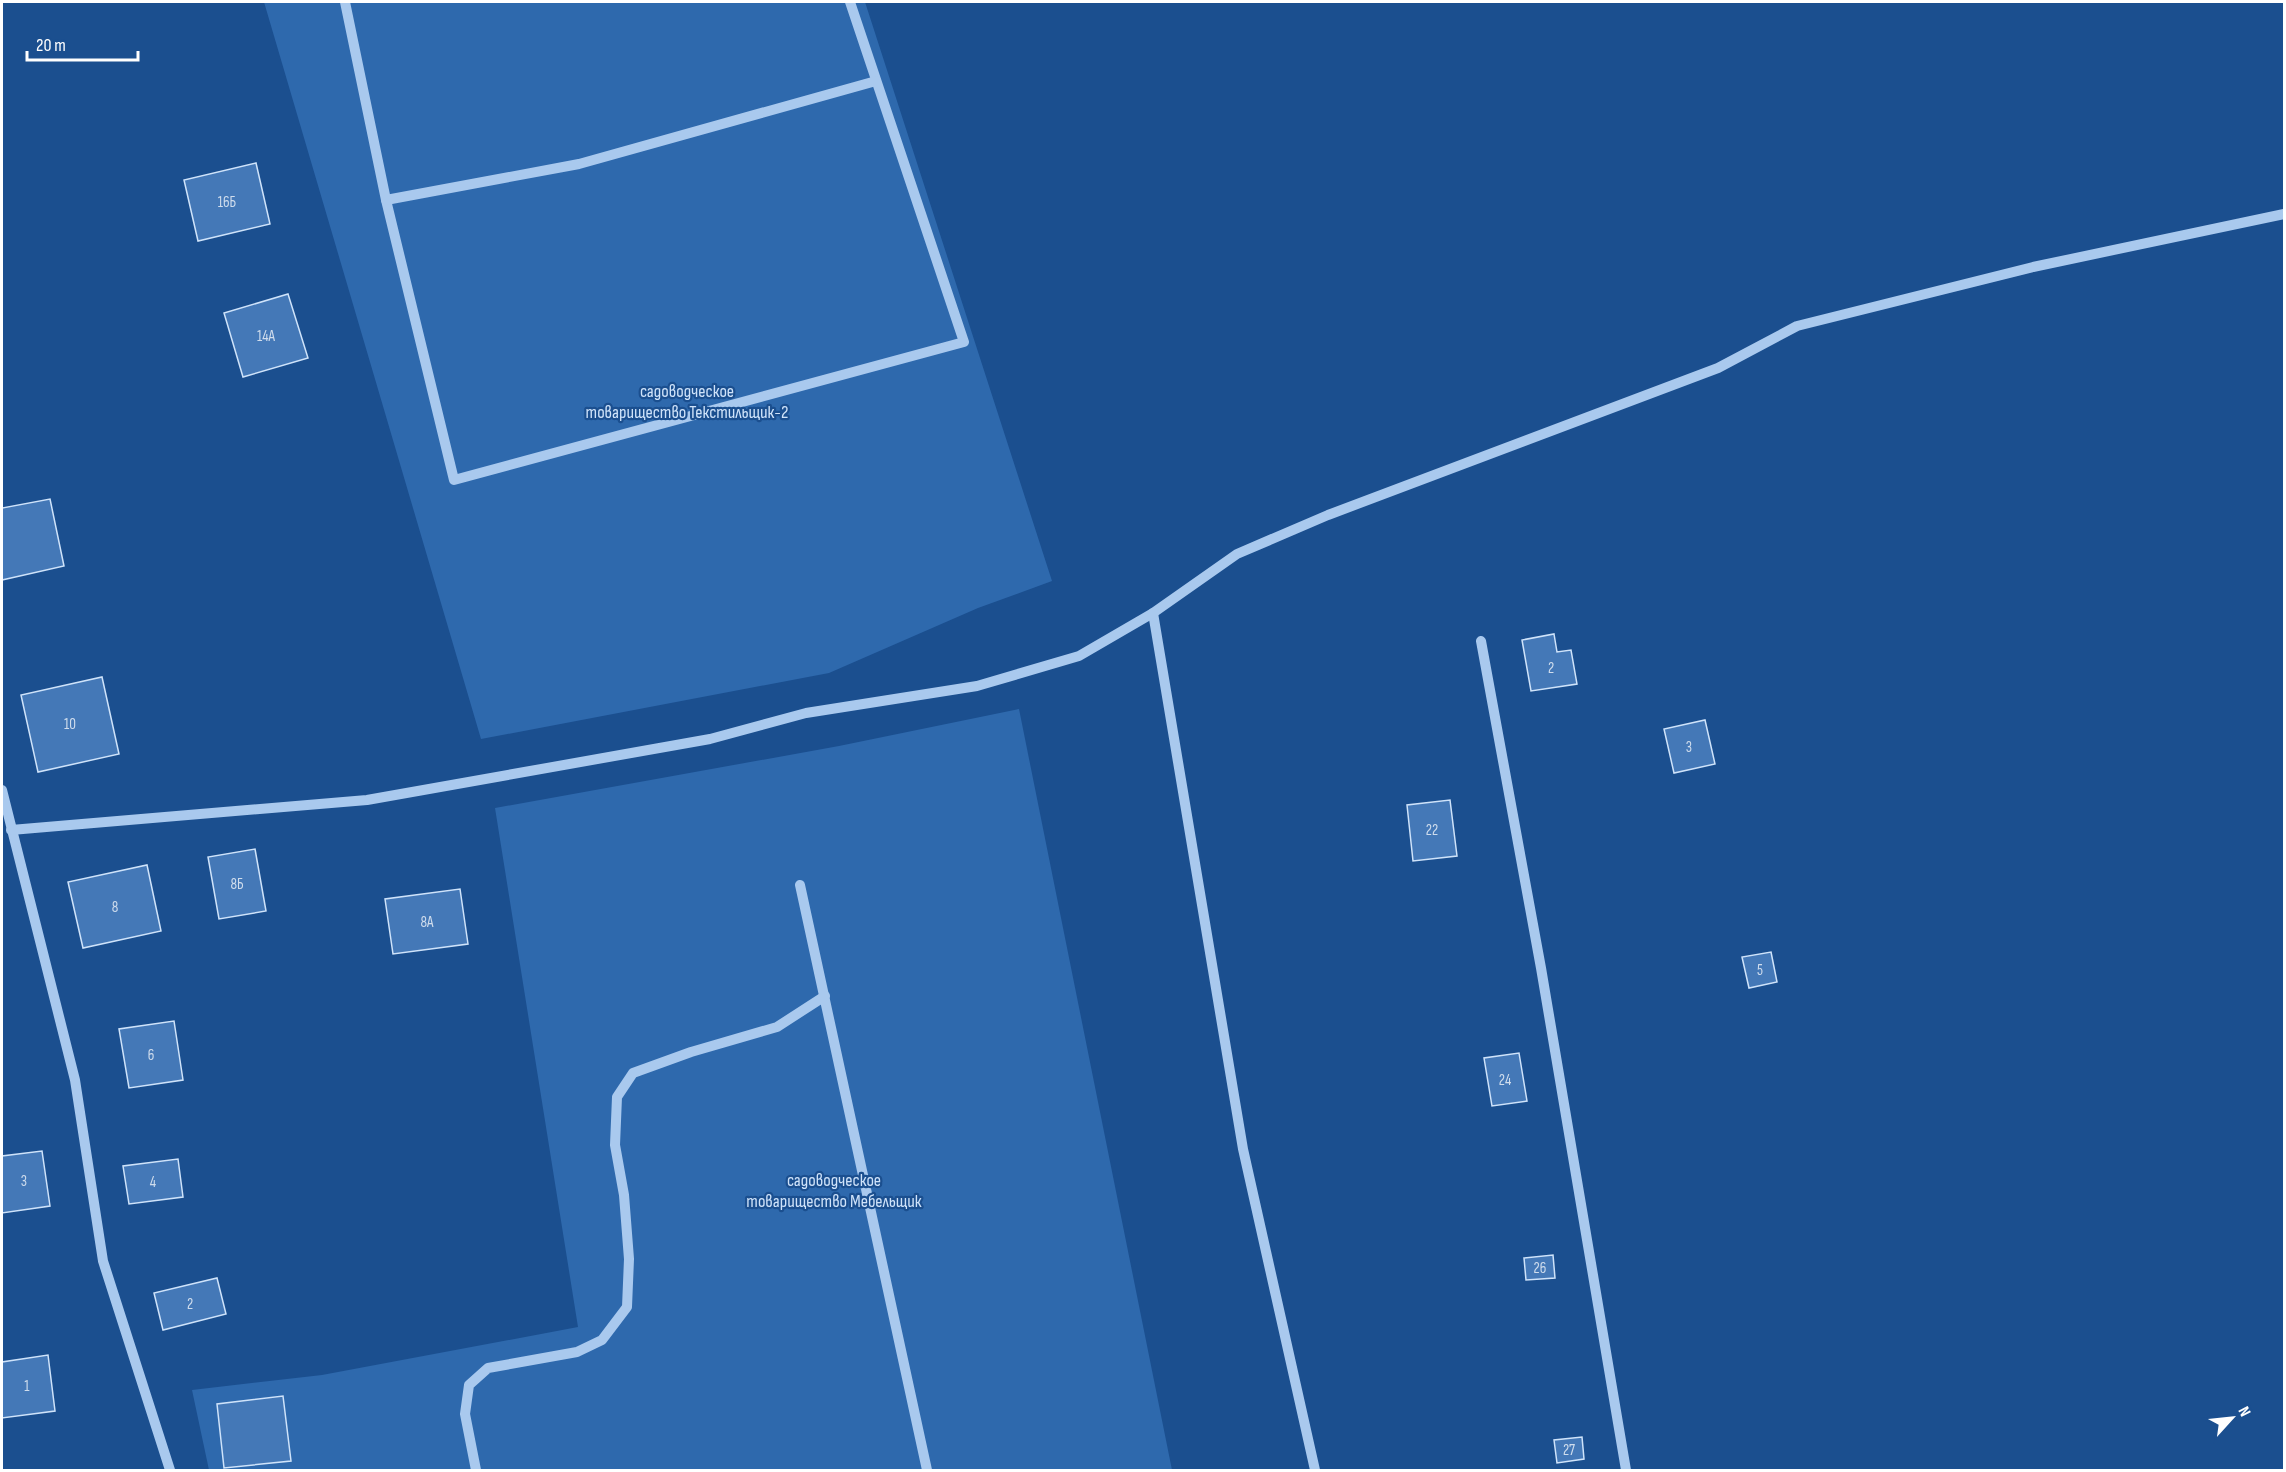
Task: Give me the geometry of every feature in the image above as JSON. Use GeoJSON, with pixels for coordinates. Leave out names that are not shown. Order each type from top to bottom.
{"type":"FeatureCollection","features":[{"type":"Feature","properties":{"kind":"street"},"geometry":{"type":"LineString","coordinates":[[345,2],[386,200],[454,480],[964,342],[850,2]]}},
{"type":"Feature","properties":{"kind":"street"},"geometry":{"type":"LineString","coordinates":[[386,200],[579,164],[876,81]]}},
{"type":"Feature","properties":{"kind":"street"},"geometry":{"type":"LineString","coordinates":[[11,830],[367,800],[710,739],[806,713],[977,687],[1079,656],[1153,613],[1237,554],[1328,515],[1718,368],[1797,326],[2033,267],[2284,214]]}},
{"type":"Feature","properties":{"kind":"street"},"geometry":{"type":"LineString","coordinates":[[1153,613],[1243,1149],[1315,1470]]}},
{"type":"Feature","properties":{"kind":"street"},"geometry":{"type":"LineString","coordinates":[[1480,641],[1541,968],[1626,1470]]}},
{"type":"Feature","properties":{"kind":"street"},"geometry":{"type":"LineString","coordinates":[[2,792],[75,1080],[103,1261],[170,1470]]}},
{"type":"Feature","properties":{"kind":"street"},"geometry":{"type":"LineString","coordinates":[[800,885],[927,1470]]}},
{"type":"Feature","properties":{"kind":"street"},"geometry":{"type":"LineString","coordinates":[[476,1470],[465,1414],[469,1385],[488,1368],[577,1352],[602,1340],[627,1307],[629,1259],[624,1195],[615,1145],[617,1097],[633,1073],[691,1052],[777,1027],[825,996]]}},
{"type":"Feature","properties":{"kind":"green space","name":"садоводческое товарищество Текстильщик-2"},"geometry":{"type":"Polygon","coordinates":[[[264,2],[865,2],[1052,581],[978,608],[829,673],[481,739],[264,2]]]}},
{"type":"Feature","properties":{"kind":"green space","name":"садоводческое товарищество Мебельщик"},"geometry":{"type":"Polygon","coordinates":[[[1019,709],[1172,1470],[209,1470],[192,1390],[322,1375],[578,1327],[495,808],[839,746],[1019,709]]]}},
{"type":"Feature","properties":{"kind":"building"},"geometry":{"type":"Polygon","coordinates":[[[256,163],[270,224],[198,241],[184,180],[256,163]]]}},
{"type":"Feature","properties":{"kind":"building"},"geometry":{"type":"Polygon","coordinates":[[[288,294],[308,358],[243,377],[224,313],[288,294]]]}},
{"type":"Feature","properties":{"kind":"building"},"geometry":{"type":"Polygon","coordinates":[[[50,499],[64,566],[2,580],[2,508],[50,499]]]}},
{"type":"Feature","properties":{"kind":"building"},"geometry":{"type":"Polygon","coordinates":[[[1554,634],[1557,652],[1571,650],[1577,684],[1531,691],[1522,640],[1554,634]]]}},
{"type":"Feature","properties":{"kind":"building"},"geometry":{"type":"Polygon","coordinates":[[[102,677],[119,754],[38,772],[21,695],[102,677]]]}},
{"type":"Feature","properties":{"kind":"building"},"geometry":{"type":"Polygon","coordinates":[[[1705,720],[1715,764],[1674,773],[1664,729],[1705,720]]]}},
{"type":"Feature","properties":{"kind":"building"},"geometry":{"type":"Polygon","coordinates":[[[1450,800],[1457,856],[1413,861],[1407,805],[1450,800]]]}},
{"type":"Feature","properties":{"kind":"building"},"geometry":{"type":"Polygon","coordinates":[[[255,849],[266,911],[219,919],[208,857],[255,849]]]}},
{"type":"Feature","properties":{"kind":"building"},"geometry":{"type":"Polygon","coordinates":[[[147,865],[161,931],[83,948],[68,882],[147,865]]]}},
{"type":"Feature","properties":{"kind":"building"},"geometry":{"type":"Polygon","coordinates":[[[460,889],[468,944],[393,954],[385,899],[460,889]]]}},
{"type":"Feature","properties":{"kind":"building"},"geometry":{"type":"Polygon","coordinates":[[[1771,952],[1777,982],[1749,988],[1742,957],[1771,952]]]}},
{"type":"Feature","properties":{"kind":"building"},"geometry":{"type":"Polygon","coordinates":[[[174,1021],[183,1080],[129,1088],[119,1029],[174,1021]]]}},
{"type":"Feature","properties":{"kind":"building"},"geometry":{"type":"Polygon","coordinates":[[[1519,1053],[1527,1101],[1492,1106],[1484,1058],[1519,1053]]]}},
{"type":"Feature","properties":{"kind":"building"},"geometry":{"type":"Polygon","coordinates":[[[42,1151],[50,1206],[2,1213],[2,1156],[42,1151]]]}},
{"type":"Feature","properties":{"kind":"building"},"geometry":{"type":"Polygon","coordinates":[[[178,1159],[183,1197],[129,1204],[123,1166],[178,1159]]]}},
{"type":"Feature","properties":{"kind":"building"},"geometry":{"type":"Polygon","coordinates":[[[1553,1255],[1555,1278],[1526,1280],[1524,1258],[1553,1255]]]}},
{"type":"Feature","properties":{"kind":"building"},"geometry":{"type":"Polygon","coordinates":[[[217,1278],[226,1314],[163,1330],[154,1293],[217,1278]]]}},
{"type":"Feature","properties":{"kind":"building"},"geometry":{"type":"Polygon","coordinates":[[[48,1355],[55,1411],[2,1418],[2,1362],[48,1355]]]}},
{"type":"Feature","properties":{"kind":"building"},"geometry":{"type":"Polygon","coordinates":[[[283,1396],[291,1461],[224,1468],[217,1404],[283,1396]]]}},
{"type":"Feature","properties":{"kind":"building"},"geometry":{"type":"Polygon","coordinates":[[[1582,1437],[1584,1459],[1557,1463],[1554,1440],[1582,1437]]]}}]}
